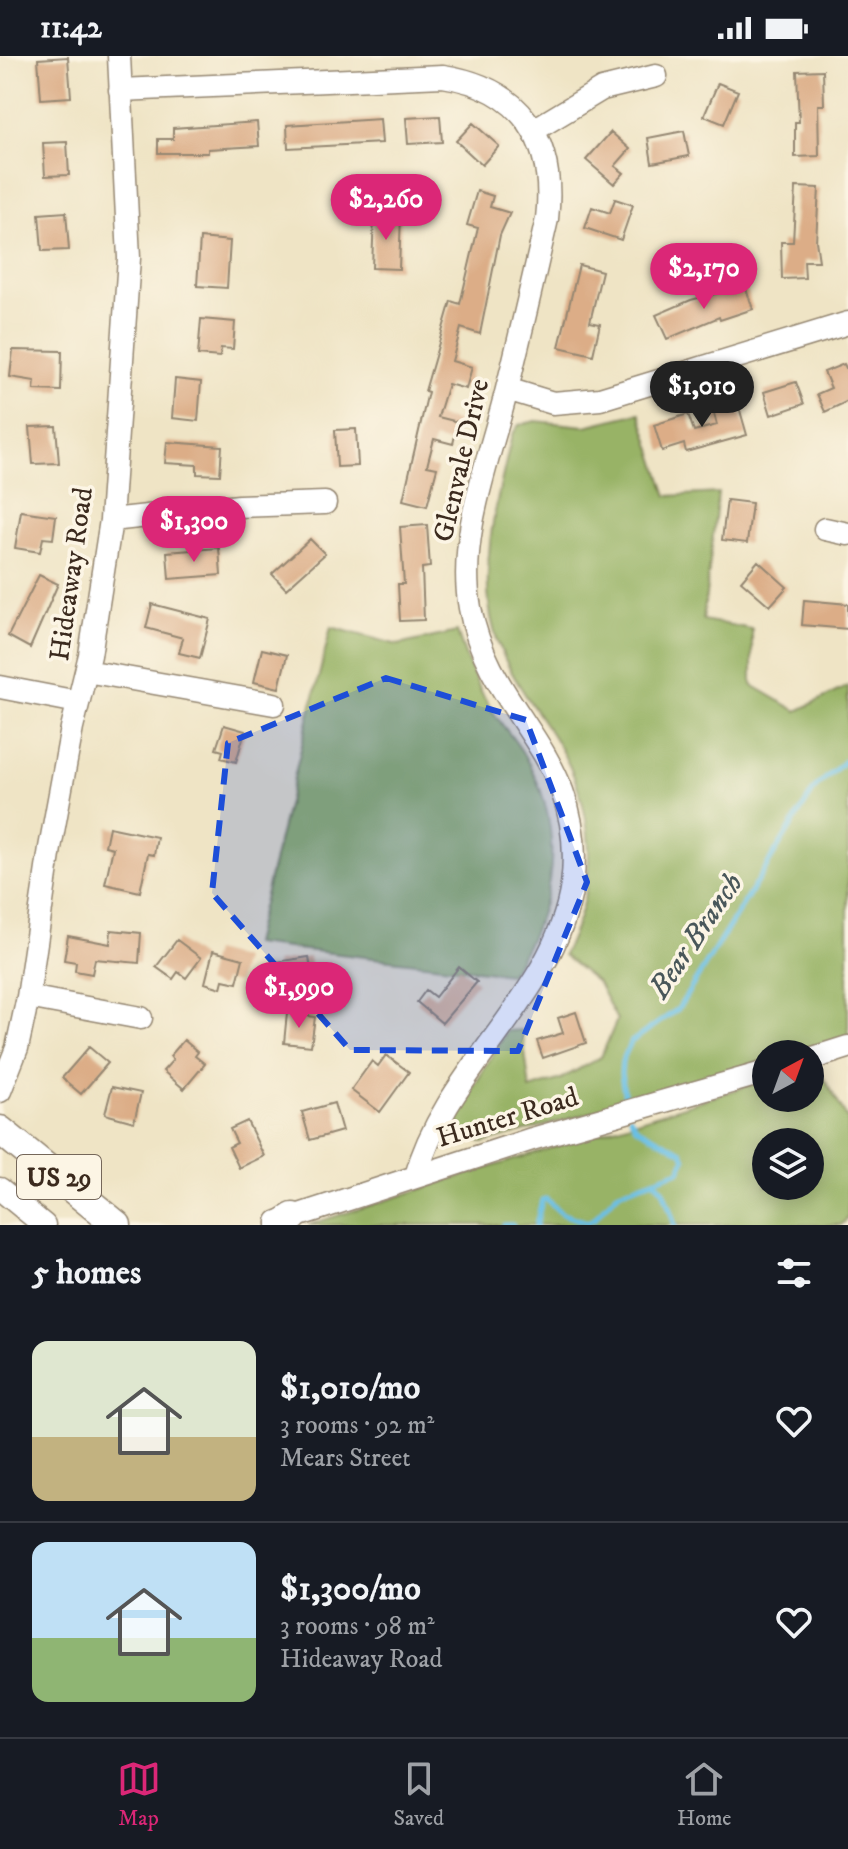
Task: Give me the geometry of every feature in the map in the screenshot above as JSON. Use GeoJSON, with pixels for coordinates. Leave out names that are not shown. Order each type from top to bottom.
{"type":"FeatureCollection","features":[{"type":"Feature","properties":{"kind":"main road","name":"US 29"},"geometry":{"type":"LineString","coordinates":[[0,1130],[117,1225]]}},
{"type":"Feature","properties":{"kind":"street","name":"Hideaway Road"},"geometry":{"type":"LineString","coordinates":[[0,1091],[17,1048],[28,997],[50,848],[86,671],[111,520],[129,258],[119,56]]}},
{"type":"Feature","properties":{"kind":"street","name":"Glenvale Drive"},"geometry":{"type":"LineString","coordinates":[[120,90],[443,76],[483,86],[502,97],[534,130],[544,152],[551,190],[469,548],[470,604],[487,663],[542,745],[562,787],[572,834],[572,885],[555,942],[439,1117],[416,1176]]}},
{"type":"Feature","properties":{"kind":"street"},"geometry":{"type":"LineString","coordinates":[[534,130],[602,89],[656,76]]}},
{"type":"Feature","properties":{"kind":"street"},"geometry":{"type":"LineString","coordinates":[[507,389],[553,403],[600,399],[848,323]]}},
{"type":"Feature","properties":{"kind":"street"},"geometry":{"type":"LineString","coordinates":[[111,520],[239,506],[325,503]]}},
{"type":"Feature","properties":{"kind":"street"},"geometry":{"type":"LineString","coordinates":[[825,529],[848,534]]}},
{"type":"Feature","properties":{"kind":"street"},"geometry":{"type":"LineString","coordinates":[[86,671],[274,704]]}},
{"type":"Feature","properties":{"kind":"street"},"geometry":{"type":"LineString","coordinates":[[0,687],[78,702]]}},
{"type":"Feature","properties":{"kind":"street"},"geometry":{"type":"LineString","coordinates":[[28,997],[141,1018]]}},
{"type":"Feature","properties":{"kind":"street"},"geometry":{"type":"LineString","coordinates":[[824,1055],[848,1047]]}},
{"type":"Feature","properties":{"kind":"street","name":"Hunter Road"},"geometry":{"type":"LineString","coordinates":[[281,1222],[617,1113],[752,1076]]}},
{"type":"Feature","properties":{"kind":"street"},"geometry":{"type":"LineString","coordinates":[[0,1189],[44,1225]]}},
{"type":"Feature","properties":{"kind":"highlighted area"},"geometry":{"type":"Polygon","coordinates":[[[386,678],[526,720],[587,882],[518,1051],[350,1050],[212,893],[228,743],[386,678]]]}},
{"type":"Feature","properties":{"kind":"green space"},"geometry":{"type":"Polygon","coordinates":[[[640,413],[667,496],[718,493],[703,620],[752,629],[752,685],[797,711],[848,686],[848,1040],[824,1047],[824,1040],[752,1040],[752,1068],[483,1143],[466,1132],[457,1115],[507,1031],[522,1030],[530,1089],[561,1079],[601,1057],[617,1020],[598,983],[563,955],[584,900],[589,844],[585,816],[567,761],[501,650],[488,594],[489,548],[512,435],[519,425],[536,421],[585,426],[640,413]]]}},
{"type":"Feature","properties":{"kind":"green space"},"geometry":{"type":"Polygon","coordinates":[[[331,627],[398,645],[457,632],[481,691],[524,755],[547,811],[551,867],[538,921],[510,974],[253,944],[331,627]]]}},
{"type":"Feature","properties":{"kind":"green space"},"geometry":{"type":"Polygon","coordinates":[[[824,1078],[848,1120],[848,1218],[841,1225],[308,1225],[752,1084],[752,1112],[824,1112],[824,1078]]]}},
{"type":"Feature","properties":{"kind":"building"},"geometry":{"type":"Polygon","coordinates":[[[68,57],[71,97],[41,99],[38,59],[68,57]]]}},
{"type":"Feature","properties":{"kind":"building"},"geometry":{"type":"Polygon","coordinates":[[[823,70],[824,105],[818,105],[819,156],[795,157],[795,122],[799,122],[797,71],[823,70]]]}},
{"type":"Feature","properties":{"kind":"building"},"geometry":{"type":"Polygon","coordinates":[[[718,83],[738,91],[724,124],[704,116],[718,83]]]}},
{"type":"Feature","properties":{"kind":"building"},"geometry":{"type":"Polygon","coordinates":[[[440,116],[442,142],[408,144],[406,118],[440,116]]]}},
{"type":"Feature","properties":{"kind":"building"},"geometry":{"type":"Polygon","coordinates":[[[380,119],[382,143],[288,148],[287,125],[380,119]]]}},
{"type":"Feature","properties":{"kind":"building"},"geometry":{"type":"Polygon","coordinates":[[[257,122],[259,146],[208,149],[208,153],[158,153],[158,139],[173,139],[173,128],[257,122]]]}},
{"type":"Feature","properties":{"kind":"building"},"geometry":{"type":"Polygon","coordinates":[[[473,123],[499,146],[482,165],[456,141],[473,123]]]}},
{"type":"Feature","properties":{"kind":"building"},"geometry":{"type":"Polygon","coordinates":[[[684,131],[689,156],[652,163],[648,138],[684,131]]]}},
{"type":"Feature","properties":{"kind":"building"},"geometry":{"type":"Polygon","coordinates":[[[611,132],[630,149],[615,166],[624,173],[614,184],[586,160],[611,132]]]}},
{"type":"Feature","properties":{"kind":"building"},"geometry":{"type":"Polygon","coordinates":[[[67,142],[69,175],[45,176],[43,143],[67,142]]]}},
{"type":"Feature","properties":{"kind":"building"},"geometry":{"type":"Polygon","coordinates":[[[796,187],[819,188],[816,241],[819,261],[804,261],[805,278],[782,279],[781,242],[793,242],[796,187]]]}},
{"type":"Feature","properties":{"kind":"building"},"geometry":{"type":"Polygon","coordinates":[[[477,191],[493,196],[490,207],[510,213],[500,235],[480,334],[461,328],[452,361],[472,367],[466,389],[448,384],[438,417],[458,422],[453,444],[434,439],[427,466],[437,468],[427,506],[403,500],[428,392],[425,391],[451,301],[460,304],[478,228],[467,225],[477,191]]]}},
{"type":"Feature","properties":{"kind":"building"},"geometry":{"type":"Polygon","coordinates":[[[615,199],[633,205],[621,240],[585,228],[592,207],[610,213],[615,199]]]}},
{"type":"Feature","properties":{"kind":"building"},"geometry":{"type":"Polygon","coordinates":[[[66,212],[69,250],[42,251],[39,214],[66,212]]]}},
{"type":"Feature","properties":{"kind":"building"},"geometry":{"type":"Polygon","coordinates":[[[374,214],[401,215],[399,269],[372,268],[374,214]]]}},
{"type":"Feature","properties":{"kind":"building"},"geometry":{"type":"Polygon","coordinates":[[[200,238],[230,241],[227,288],[197,286],[200,238]]]}},
{"type":"Feature","properties":{"kind":"building"},"geometry":{"type":"Polygon","coordinates":[[[579,265],[602,271],[590,322],[600,324],[593,355],[559,347],[579,265]]]}},
{"type":"Feature","properties":{"kind":"building"},"geometry":{"type":"Polygon","coordinates":[[[745,286],[753,309],[720,320],[719,317],[667,339],[656,315],[691,300],[745,286]]]}},
{"type":"Feature","properties":{"kind":"building"},"geometry":{"type":"Polygon","coordinates":[[[201,319],[235,322],[233,349],[221,348],[220,357],[198,355],[201,319]]]}},
{"type":"Feature","properties":{"kind":"building"},"geometry":{"type":"Polygon","coordinates":[[[13,350],[62,351],[61,391],[34,390],[35,381],[10,377],[13,350]]]}},
{"type":"Feature","properties":{"kind":"building"},"geometry":{"type":"Polygon","coordinates":[[[844,364],[848,372],[848,401],[825,412],[817,394],[831,388],[824,372],[844,364]]]}},
{"type":"Feature","properties":{"kind":"building"},"geometry":{"type":"Polygon","coordinates":[[[175,379],[201,382],[198,421],[172,418],[175,379]]]}},
{"type":"Feature","properties":{"kind":"building"},"geometry":{"type":"Polygon","coordinates":[[[796,382],[804,404],[771,415],[764,392],[796,382]]]}},
{"type":"Feature","properties":{"kind":"building"},"geometry":{"type":"Polygon","coordinates":[[[737,400],[747,435],[686,452],[684,444],[662,451],[654,425],[688,414],[694,431],[717,425],[712,406],[737,400]]]}},
{"type":"Feature","properties":{"kind":"building"},"geometry":{"type":"Polygon","coordinates":[[[56,426],[59,463],[33,464],[30,427],[56,426]]]}},
{"type":"Feature","properties":{"kind":"building"},"geometry":{"type":"Polygon","coordinates":[[[356,429],[358,466],[337,467],[335,430],[356,429]]]}},
{"type":"Feature","properties":{"kind":"building"},"geometry":{"type":"Polygon","coordinates":[[[167,442],[222,446],[220,475],[197,474],[197,465],[165,463],[167,442]]]}},
{"type":"Feature","properties":{"kind":"building"},"geometry":{"type":"Polygon","coordinates":[[[727,500],[752,503],[747,543],[722,540],[727,500]]]}},
{"type":"Feature","properties":{"kind":"building"},"geometry":{"type":"Polygon","coordinates":[[[21,511],[56,516],[53,539],[43,538],[40,552],[15,548],[21,511]]]}},
{"type":"Feature","properties":{"kind":"building"},"geometry":{"type":"Polygon","coordinates":[[[427,525],[430,567],[422,568],[424,620],[400,621],[398,584],[404,584],[400,527],[427,525]]]}},
{"type":"Feature","properties":{"kind":"building"},"geometry":{"type":"Polygon","coordinates":[[[310,539],[325,554],[286,589],[272,574],[310,539]]]}},
{"type":"Feature","properties":{"kind":"building"},"geometry":{"type":"Polygon","coordinates":[[[219,548],[221,575],[169,579],[167,552],[219,548]]]}},
{"type":"Feature","properties":{"kind":"building"},"geometry":{"type":"Polygon","coordinates":[[[758,561],[787,587],[770,606],[741,581],[758,561]]]}},
{"type":"Feature","properties":{"kind":"building"},"geometry":{"type":"Polygon","coordinates":[[[39,575],[58,584],[30,648],[8,636],[39,575]]]}},
{"type":"Feature","properties":{"kind":"building"},"geometry":{"type":"Polygon","coordinates":[[[804,600],[848,604],[848,629],[802,625],[804,600]]]}},
{"type":"Feature","properties":{"kind":"building"},"geometry":{"type":"Polygon","coordinates":[[[152,604],[210,619],[200,658],[179,653],[183,638],[146,628],[152,604]]]}},
{"type":"Feature","properties":{"kind":"building"},"geometry":{"type":"Polygon","coordinates":[[[262,649],[287,655],[279,688],[254,682],[262,649]]]}},
{"type":"Feature","properties":{"kind":"building"},"geometry":{"type":"Polygon","coordinates":[[[224,725],[245,731],[236,762],[221,758],[223,751],[216,749],[224,725]]]}},
{"type":"Feature","properties":{"kind":"building"},"geometry":{"type":"Polygon","coordinates":[[[109,827],[157,837],[154,855],[148,854],[140,892],[105,884],[113,848],[105,846],[109,827]]]}},
{"type":"Feature","properties":{"kind":"building"},"geometry":{"type":"Polygon","coordinates":[[[111,930],[141,933],[139,963],[95,959],[92,974],[75,971],[76,962],[64,960],[68,936],[110,944],[111,930]]]}},
{"type":"Feature","properties":{"kind":"building"},"geometry":{"type":"Polygon","coordinates":[[[177,940],[201,958],[186,978],[178,972],[173,979],[156,967],[177,940]]]}},
{"type":"Feature","properties":{"kind":"building"},"geometry":{"type":"Polygon","coordinates":[[[213,951],[243,959],[237,983],[223,980],[221,988],[205,983],[213,951]]]}},
{"type":"Feature","properties":{"kind":"building"},"geometry":{"type":"Polygon","coordinates":[[[309,957],[314,987],[288,991],[286,981],[279,982],[276,962],[309,957]]]}},
{"type":"Feature","properties":{"kind":"building"},"geometry":{"type":"Polygon","coordinates":[[[459,967],[477,982],[442,1023],[417,1002],[426,990],[435,997],[459,967]]]}},
{"type":"Feature","properties":{"kind":"building"},"geometry":{"type":"Polygon","coordinates":[[[576,1012],[586,1043],[543,1058],[537,1041],[563,1033],[558,1018],[576,1012]]]}},
{"type":"Feature","properties":{"kind":"building"},"geometry":{"type":"Polygon","coordinates":[[[287,1013],[315,1017],[311,1046],[284,1043],[287,1013]]]}},
{"type":"Feature","properties":{"kind":"building"},"geometry":{"type":"Polygon","coordinates":[[[184,1040],[198,1052],[195,1056],[205,1064],[184,1089],[163,1071],[173,1060],[170,1056],[184,1040]]]}},
{"type":"Feature","properties":{"kind":"building"},"geometry":{"type":"Polygon","coordinates":[[[89,1047],[108,1063],[81,1094],[62,1078],[89,1047]]]}},
{"type":"Feature","properties":{"kind":"building"},"geometry":{"type":"Polygon","coordinates":[[[386,1055],[409,1072],[380,1112],[351,1090],[372,1061],[378,1066],[386,1055]]]}},
{"type":"Feature","properties":{"kind":"building"},"geometry":{"type":"Polygon","coordinates":[[[112,1087],[141,1093],[134,1122],[105,1114],[112,1087]]]}},
{"type":"Feature","properties":{"kind":"building"},"geometry":{"type":"Polygon","coordinates":[[[334,1103],[342,1131],[310,1140],[302,1112],[334,1103]]]}},
{"type":"Feature","properties":{"kind":"building"},"geometry":{"type":"Polygon","coordinates":[[[247,1121],[264,1156],[239,1168],[229,1147],[237,1143],[230,1129],[247,1121]]]}},
{"type":"Feature","properties":{"kind":"waterway","name":"Bear Branch"},"geometry":{"type":"LineString","coordinates":[[626,1104],[622,1061],[631,1042],[678,1009],[815,788],[848,758]]}},
{"type":"Feature","properties":{"kind":"waterway","name":"Bear Branch"},"geometry":{"type":"LineString","coordinates":[[536,1225],[542,1200],[546,1199],[562,1214],[587,1222],[594,1219],[619,1192],[679,1171],[685,1159],[682,1152],[636,1127],[630,1117]]}},
{"type":"Feature","properties":{"kind":"waterway"},"geometry":{"type":"LineString","coordinates":[[653,1180],[663,1190],[675,1225]]}},
{"type":"Feature","properties":{"kind":"waterway","name":"Bear Branch"},"geometry":{"type":"LineString","coordinates":[[504,1225],[513,1225]]}}]}
